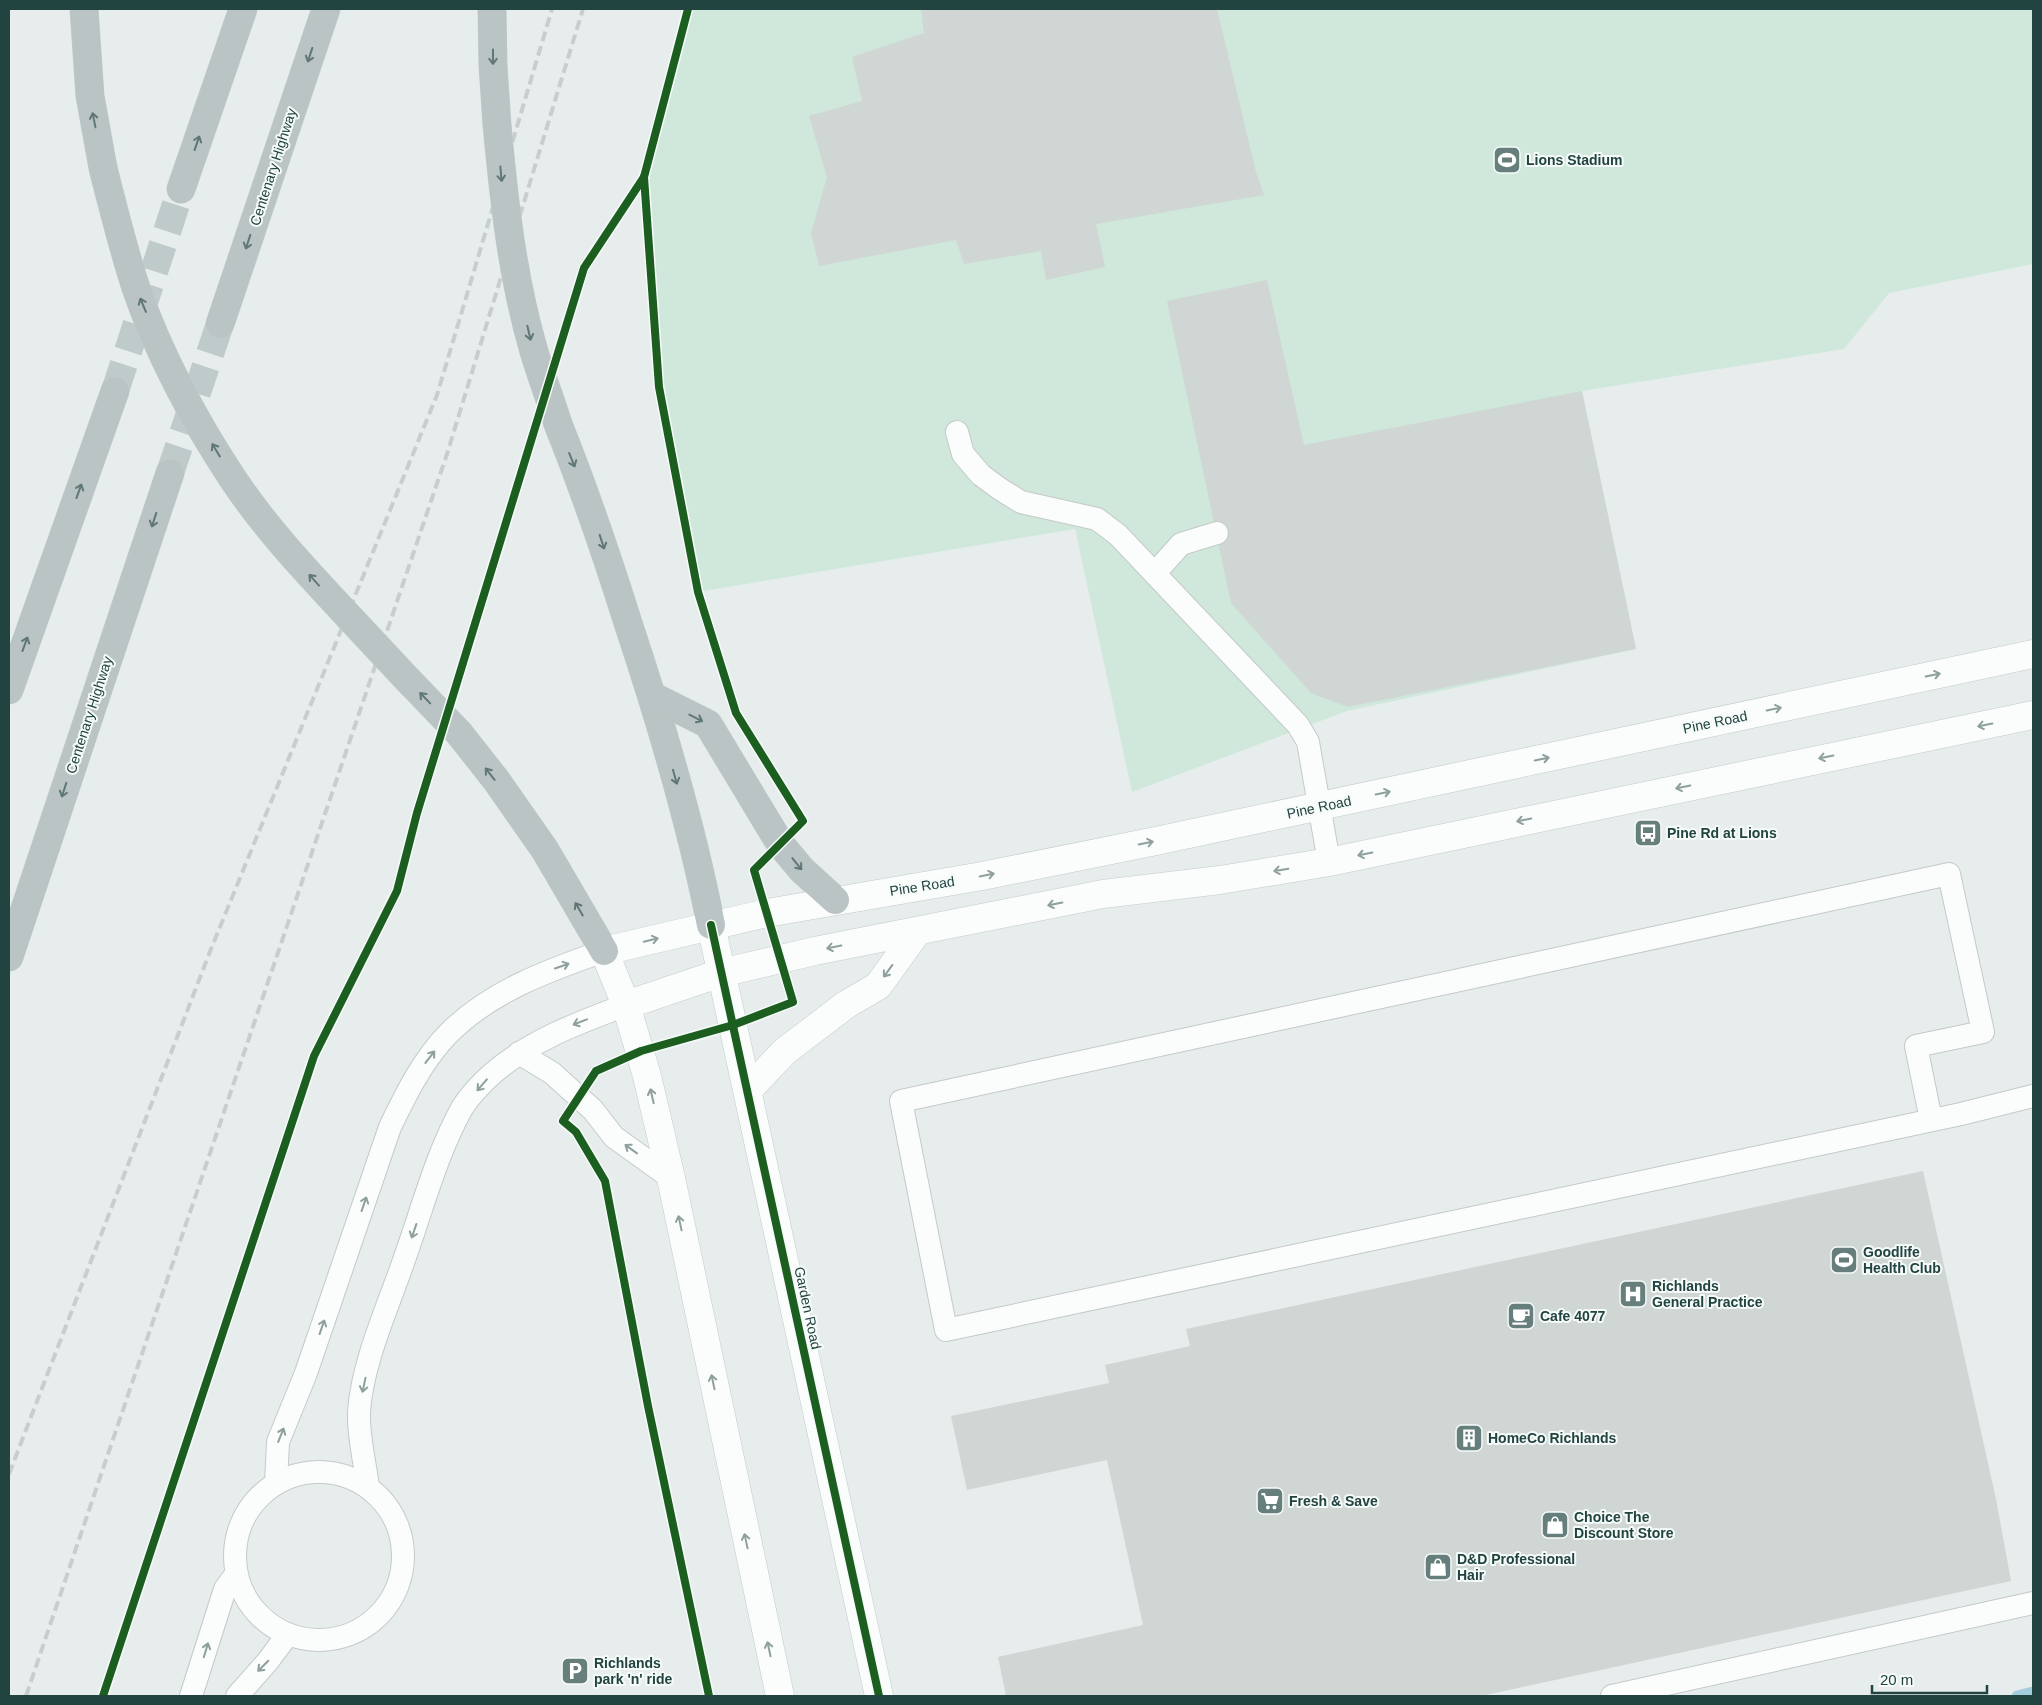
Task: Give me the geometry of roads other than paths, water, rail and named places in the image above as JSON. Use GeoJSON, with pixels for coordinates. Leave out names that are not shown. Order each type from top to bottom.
{"type":"FeatureCollection","features":[{"type":"Feature","properties":{"kind":"highway"},"geometry":{"type":"LineString","coordinates":[[84,9],[90,96],[103,168],[118,230],[137,289],[162,349],[198,420],[232,477],[278,538],[318,584],[459,734],[496,780],[545,850],[604,951]]}},
{"type":"Feature","properties":{"kind":"highway"},"geometry":{"type":"LineString","coordinates":[[181,189],[243,9]]}},
{"type":"Feature","properties":{"kind":"highway","name":"Centenary Highway"},"geometry":{"type":"LineString","coordinates":[[220,324],[326,9]]}},
{"type":"Feature","properties":{"kind":"highway"},"geometry":{"type":"LineString","coordinates":[[492,9],[493,66],[504,206],[516,278],[532,347],[558,424],[587,496],[652,696],[698,861],[711,925]]}},
{"type":"Feature","properties":{"kind":"highway"},"geometry":{"type":"LineString","coordinates":[[9,690],[115,391]]}},
{"type":"Feature","properties":{"kind":"highway","name":"Centenary Highway"},"geometry":{"type":"LineString","coordinates":[[9,956],[170,474]]}},
{"type":"Feature","properties":{"kind":"highway"},"geometry":{"type":"LineString","coordinates":[[652,696],[708,724],[781,845],[802,870],[835,900]]}},
{"type":"Feature","properties":{"kind":"street","name":"Pine Road"},"geometry":{"type":"LineString","coordinates":[[604,951],[711,925],[835,900],[992,874],[1319,807],[2033,654]]}},
{"type":"Feature","properties":{"kind":"street"},"geometry":{"type":"LineString","coordinates":[[626,1005],[722,973],[815,951],[1103,894],[1220,880],[1329,862],[2033,715]]}},
{"type":"Feature","properties":{"kind":"street","name":"Garden Road"},"geometry":{"type":"LineString","coordinates":[[711,925],[879,1696]]}},
{"type":"Feature","properties":{"kind":"street"},"geometry":{"type":"LineString","coordinates":[[748,1090],[785,1051],[847,1004],[878,986],[917,932]]}},
{"type":"Feature","properties":{"kind":"street"},"geometry":{"type":"LineString","coordinates":[[604,951],[626,1005],[641,1051],[671,1178],[780,1696]]}},
{"type":"Feature","properties":{"kind":"lane"},"geometry":{"type":"LineString","coordinates":[[956,432],[963,454],[981,475],[1000,489],[1021,502],[1097,519],[1118,535],[1298,725],[1308,742],[1329,862]]}},
{"type":"Feature","properties":{"kind":"lane"},"geometry":{"type":"LineString","coordinates":[[1155,573],[1181,544],[1216,533]]}},
{"type":"Feature","properties":{"kind":"lane"},"geometry":{"type":"LineString","coordinates":[[1931,1120],[1916,1046],[1983,1032],[1949,874],[901,1101],[946,1330],[1931,1120],[2033,1096]]}},
{"type":"Feature","properties":{"kind":"lane"},"geometry":{"type":"LineString","coordinates":[[276,1483],[278,1442],[306,1373],[390,1127],[406,1093],[448,1034],[479,1008],[529,980],[604,951]]}},
{"type":"Feature","properties":{"kind":"lane"},"geometry":{"type":"LineString","coordinates":[[368,1487],[360,1436],[359,1411],[363,1385],[378,1333],[443,1149],[463,1107],[491,1075],[519,1053],[554,1032],[626,1005]]}},
{"type":"Feature","properties":{"kind":"lane"},"geometry":{"type":"LineString","coordinates":[[519,1053],[552,1073],[593,1110],[614,1137],[671,1178]]}},
{"type":"Feature","properties":{"kind":"lane"},"geometry":{"type":"LineString","coordinates":[[323,1471],[347,1476],[368,1487],[384,1502],[396,1521],[402,1542],[402,1571],[393,1598],[375,1619],[356,1632],[334,1639],[310,1640],[288,1634],[264,1620],[246,1599],[236,1574],[234,1547],[241,1522],[255,1499],[276,1483],[299,1474],[323,1471]]}},
{"type":"Feature","properties":{"kind":"lane"},"geometry":{"type":"LineString","coordinates":[[192,1696],[225,1589],[236,1574]]}},
{"type":"Feature","properties":{"kind":"lane"},"geometry":{"type":"LineString","coordinates":[[1612,1696],[2033,1603]]}},
{"type":"Feature","properties":{"kind":"lane"},"geometry":{"type":"LineString","coordinates":[[237,1696],[268,1661],[288,1634]]}},
{"type":"Feature","properties":{"kind":"waterway"},"geometry":{"type":"LineString","coordinates":[[2017,1696],[2033,1692]]}},
{"type":"Feature","properties":{"kind":"tunnel"},"geometry":{"type":"LineString","coordinates":[[115,391],[181,189]]}},
{"type":"Feature","properties":{"kind":"tunnel"},"geometry":{"type":"LineString","coordinates":[[170,473],[220,324]]}},
{"type":"Feature","properties":{"kind":"railway"},"geometry":{"type":"LineString","coordinates":[[9,1474],[211,949],[437,395],[552,9]]}},
{"type":"Feature","properties":{"kind":"railway"},"geometry":{"type":"LineString","coordinates":[[26,1696],[447,454],[583,9]]}},
{"type":"Feature","properties":{"kind":"place","name":"Lions Stadium"},"geometry":{"type":"Point","coordinates":[1507,160]}},
{"type":"Feature","properties":{"kind":"place","name":"Pine Rd at Lions"},"geometry":{"type":"Point","coordinates":[1648,833]}},
{"type":"Feature","properties":{"kind":"place","name":"Goodlife Health Club"},"geometry":{"type":"Point","coordinates":[1844,1260]}},
{"type":"Feature","properties":{"kind":"place","name":"Richlands General Practice"},"geometry":{"type":"Point","coordinates":[1633,1294]}},
{"type":"Feature","properties":{"kind":"place","name":"Cafe 4077"},"geometry":{"type":"Point","coordinates":[1521,1316]}},
{"type":"Feature","properties":{"kind":"place","name":"HomeCo Richlands"},"geometry":{"type":"Point","coordinates":[1469,1438]}},
{"type":"Feature","properties":{"kind":"place","name":"Fresh & Save"},"geometry":{"type":"Point","coordinates":[1270,1501]}},
{"type":"Feature","properties":{"kind":"place","name":"Choice The Discount Store"},"geometry":{"type":"Point","coordinates":[1555,1525]}},
{"type":"Feature","properties":{"kind":"place","name":"D&D Professional Hair"},"geometry":{"type":"Point","coordinates":[1438,1567]}},
{"type":"Feature","properties":{"kind":"place","name":"Richlands park 'n' ride"},"geometry":{"type":"Point","coordinates":[575,1671]}}]}
